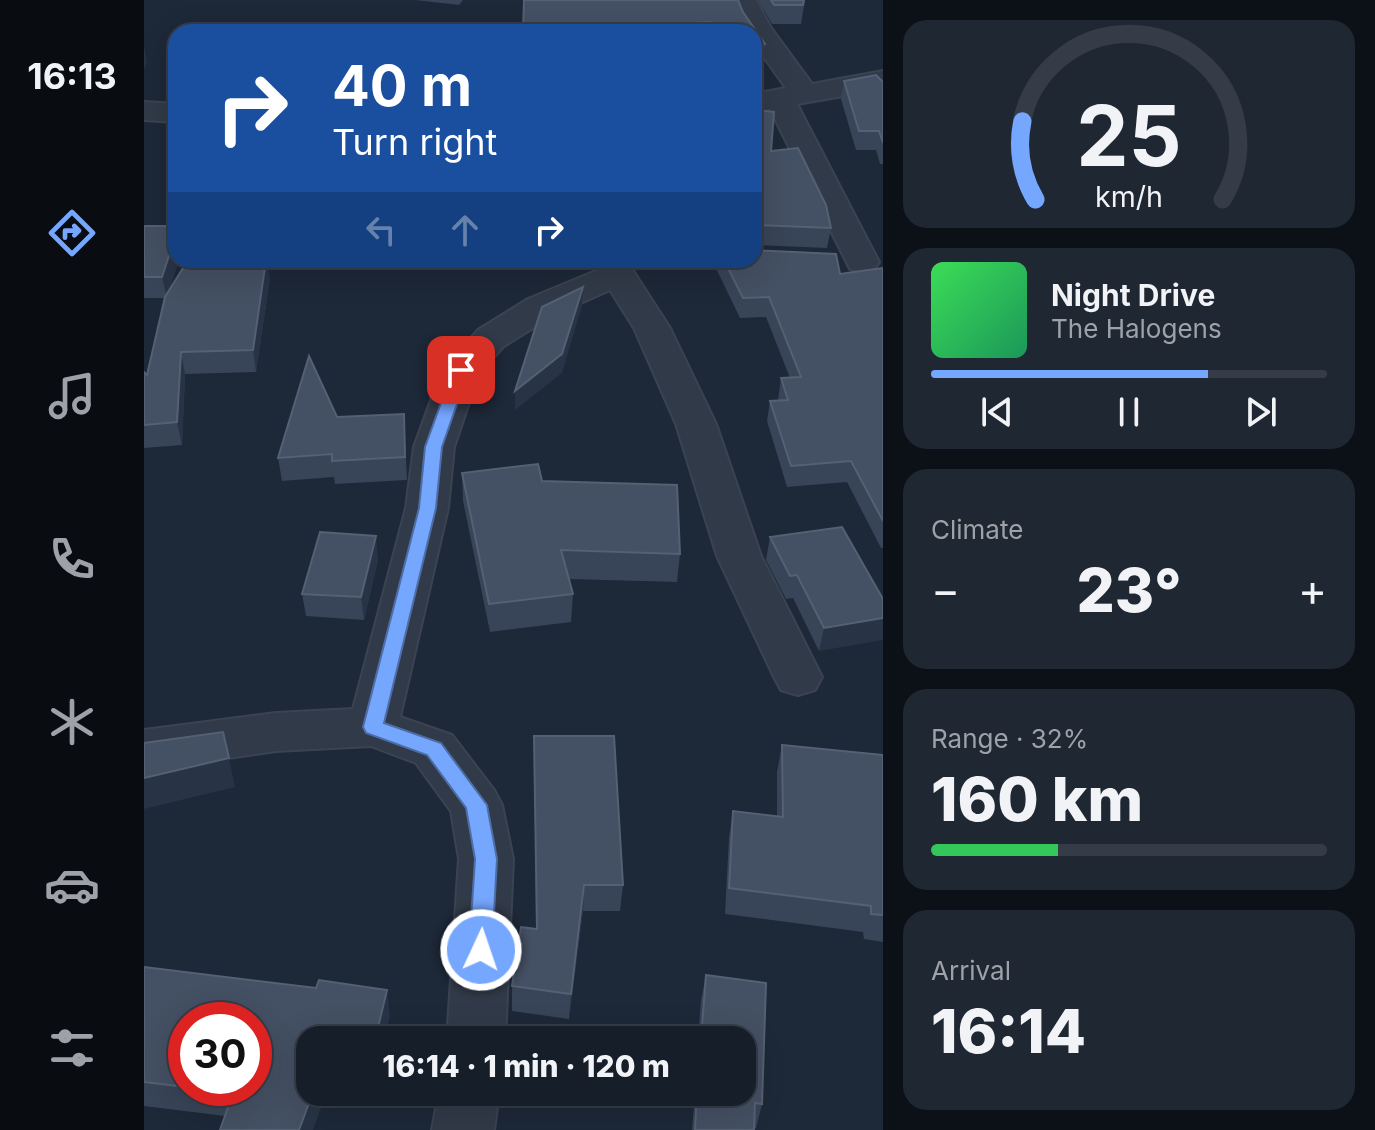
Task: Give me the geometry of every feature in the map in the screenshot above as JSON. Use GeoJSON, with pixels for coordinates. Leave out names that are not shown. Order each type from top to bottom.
{"type":"FeatureCollection","features":[{"type":"Feature","properties":{"kind":"street"},"geometry":{"type":"LineString","coordinates":[[743,0],[755,24]]}},
{"type":"Feature","properties":{"kind":"street"},"geometry":{"type":"LineString","coordinates":[[762,42],[779,99],[859,262]]}},
{"type":"Feature","properties":{"kind":"street"},"geometry":{"type":"LineString","coordinates":[[779,99],[883,80]]}},
{"type":"Feature","properties":{"kind":"street"},"geometry":{"type":"LineString","coordinates":[[144,111],[168,112]]}},
{"type":"Feature","properties":{"kind":"street"},"geometry":{"type":"LineString","coordinates":[[373,727],[427,508],[434,447],[461,370],[491,338],[610,268]]}},
{"type":"Feature","properties":{"kind":"street"},"geometry":{"type":"LineString","coordinates":[[615,268],[652,328],[696,424],[739,556],[798,677]]}},
{"type":"Feature","properties":{"kind":"street"},"geometry":{"type":"LineString","coordinates":[[144,750],[276,732],[373,727],[434,749],[476,805],[486,859],[477,1026]]}},
{"type":"Feature","properties":{"kind":"street"},"geometry":{"type":"LineString","coordinates":[[463,1130],[467,1106]]}},
{"type":"Feature","properties":{"kind":"building"},"geometry":{"type":"Polygon","coordinates":[[[524,0],[738,0],[751,24],[711,22],[523,24],[524,0]]]}},
{"type":"Feature","properties":{"kind":"building"},"geometry":{"type":"Polygon","coordinates":[[[771,0],[804,0],[803,5],[774,5],[771,0]]]}},
{"type":"Feature","properties":{"kind":"building"},"geometry":{"type":"Polygon","coordinates":[[[876,75],[883,82],[883,143],[879,131],[859,131],[844,81],[876,75]]]}},
{"type":"Feature","properties":{"kind":"building"},"geometry":{"type":"Polygon","coordinates":[[[762,111],[774,112],[771,151],[798,148],[826,205],[831,228],[762,225],[762,111]]]}},
{"type":"Feature","properties":{"kind":"building"},"geometry":{"type":"Polygon","coordinates":[[[144,226],[168,226],[168,259],[162,277],[144,277],[144,226]]]}},
{"type":"Feature","properties":{"kind":"building"},"geometry":{"type":"Polygon","coordinates":[[[762,250],[836,254],[840,274],[883,268],[883,521],[851,461],[791,466],[770,401],[788,400],[781,378],[801,377],[769,297],[743,298],[728,268],[762,268],[762,250]]]}},
{"type":"Feature","properties":{"kind":"building"},"geometry":{"type":"Polygon","coordinates":[[[183,268],[265,268],[253,350],[181,352],[177,422],[144,425],[144,372],[147,375],[165,297],[183,268]]]}},
{"type":"Feature","properties":{"kind":"building"},"geometry":{"type":"Polygon","coordinates":[[[583,287],[562,354],[515,391],[542,307],[583,287]]]}},
{"type":"Feature","properties":{"kind":"building"},"geometry":{"type":"Polygon","coordinates":[[[309,356],[337,417],[404,414],[405,457],[332,461],[332,454],[278,458],[309,356]]]}},
{"type":"Feature","properties":{"kind":"building"},"geometry":{"type":"Polygon","coordinates":[[[538,464],[542,481],[677,485],[680,554],[561,550],[573,594],[489,604],[462,473],[538,464]]]}},
{"type":"Feature","properties":{"kind":"building"},"geometry":{"type":"Polygon","coordinates":[[[842,527],[883,599],[883,618],[824,628],[797,575],[790,576],[770,537],[842,527]]]}},
{"type":"Feature","properties":{"kind":"building"},"geometry":{"type":"Polygon","coordinates":[[[320,532],[376,536],[361,597],[302,594],[320,532]]]}},
{"type":"Feature","properties":{"kind":"building"},"geometry":{"type":"Polygon","coordinates":[[[223,732],[229,758],[144,778],[144,743],[223,732]]]}},
{"type":"Feature","properties":{"kind":"building"},"geometry":{"type":"Polygon","coordinates":[[[534,736],[614,736],[623,885],[584,885],[571,994],[512,986],[521,927],[537,929],[534,736]]]}},
{"type":"Feature","properties":{"kind":"building"},"geometry":{"type":"Polygon","coordinates":[[[782,745],[883,755],[883,915],[871,914],[871,906],[729,888],[733,811],[783,817],[782,745]]]}},
{"type":"Feature","properties":{"kind":"building"},"geometry":{"type":"Polygon","coordinates":[[[144,967],[316,988],[319,980],[387,990],[378,1026],[296,1026],[296,1106],[308,1106],[299,1130],[220,1130],[228,1106],[272,1106],[272,1002],[168,1002],[168,1085],[144,1082],[144,967]]]}},
{"type":"Feature","properties":{"kind":"building"},"geometry":{"type":"Polygon","coordinates":[[[706,975],[766,983],[762,1104],[756,1103],[756,1026],[702,1026],[706,975]]]}},
{"type":"Feature","properties":{"kind":"building"},"geometry":{"type":"Polygon","coordinates":[[[696,1106],[755,1106],[754,1130],[695,1130],[696,1106]]]}},
{"type":"Feature","properties":{"kind":"route"},"geometry":{"type":"LineString","coordinates":[[461,370],[434,447],[427,508],[373,727],[434,749],[476,805],[486,859],[481,950]]}}]}
